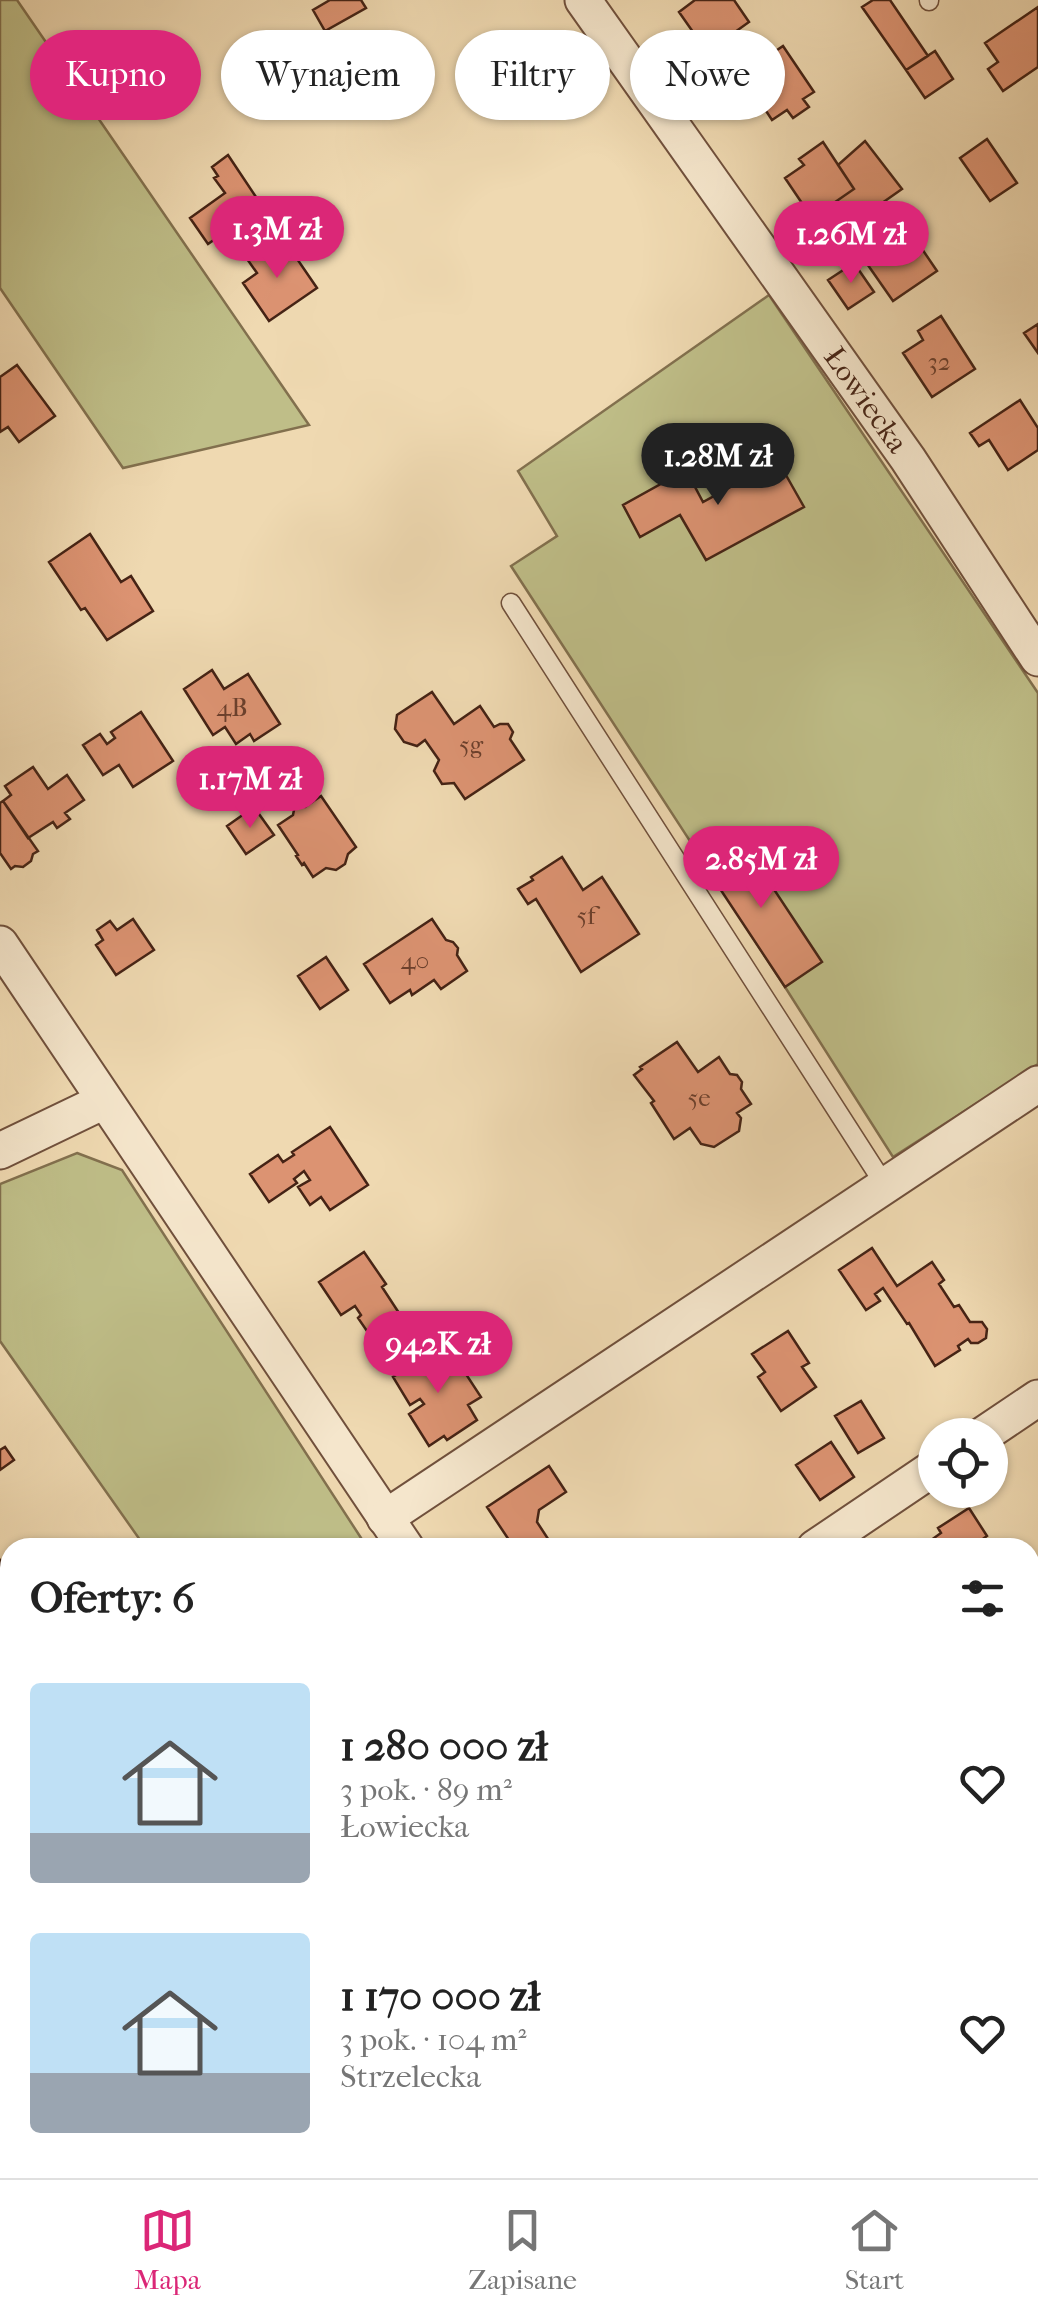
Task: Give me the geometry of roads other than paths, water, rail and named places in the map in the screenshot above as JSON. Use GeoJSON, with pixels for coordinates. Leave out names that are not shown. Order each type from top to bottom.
{"type":"FeatureCollection","features":[{"type":"Feature","properties":{"kind":"street","name":"Łowiecka"},"geometry":{"type":"LineString","coordinates":[[583,0],[908,459],[1038,658]]}},
{"type":"Feature","properties":{"kind":"street"},"geometry":{"type":"LineString","coordinates":[[0,944],[399,1538]]}},
{"type":"Feature","properties":{"kind":"street"},"geometry":{"type":"LineString","coordinates":[[384,1518],[1038,1084]]}},
{"type":"Feature","properties":{"kind":"street"},"geometry":{"type":"LineString","coordinates":[[0,1151],[104,1101]]}},
{"type":"Feature","properties":{"kind":"street"},"geometry":{"type":"LineString","coordinates":[[1008,1418],[1038,1398]]}},
{"type":"Feature","properties":{"kind":"street"},"geometry":{"type":"LineString","coordinates":[[830,1538],[918,1478]]}},
{"type":"Feature","properties":{"kind":"lane"},"geometry":{"type":"LineString","coordinates":[[511,603],[886,1187]]}}]}
